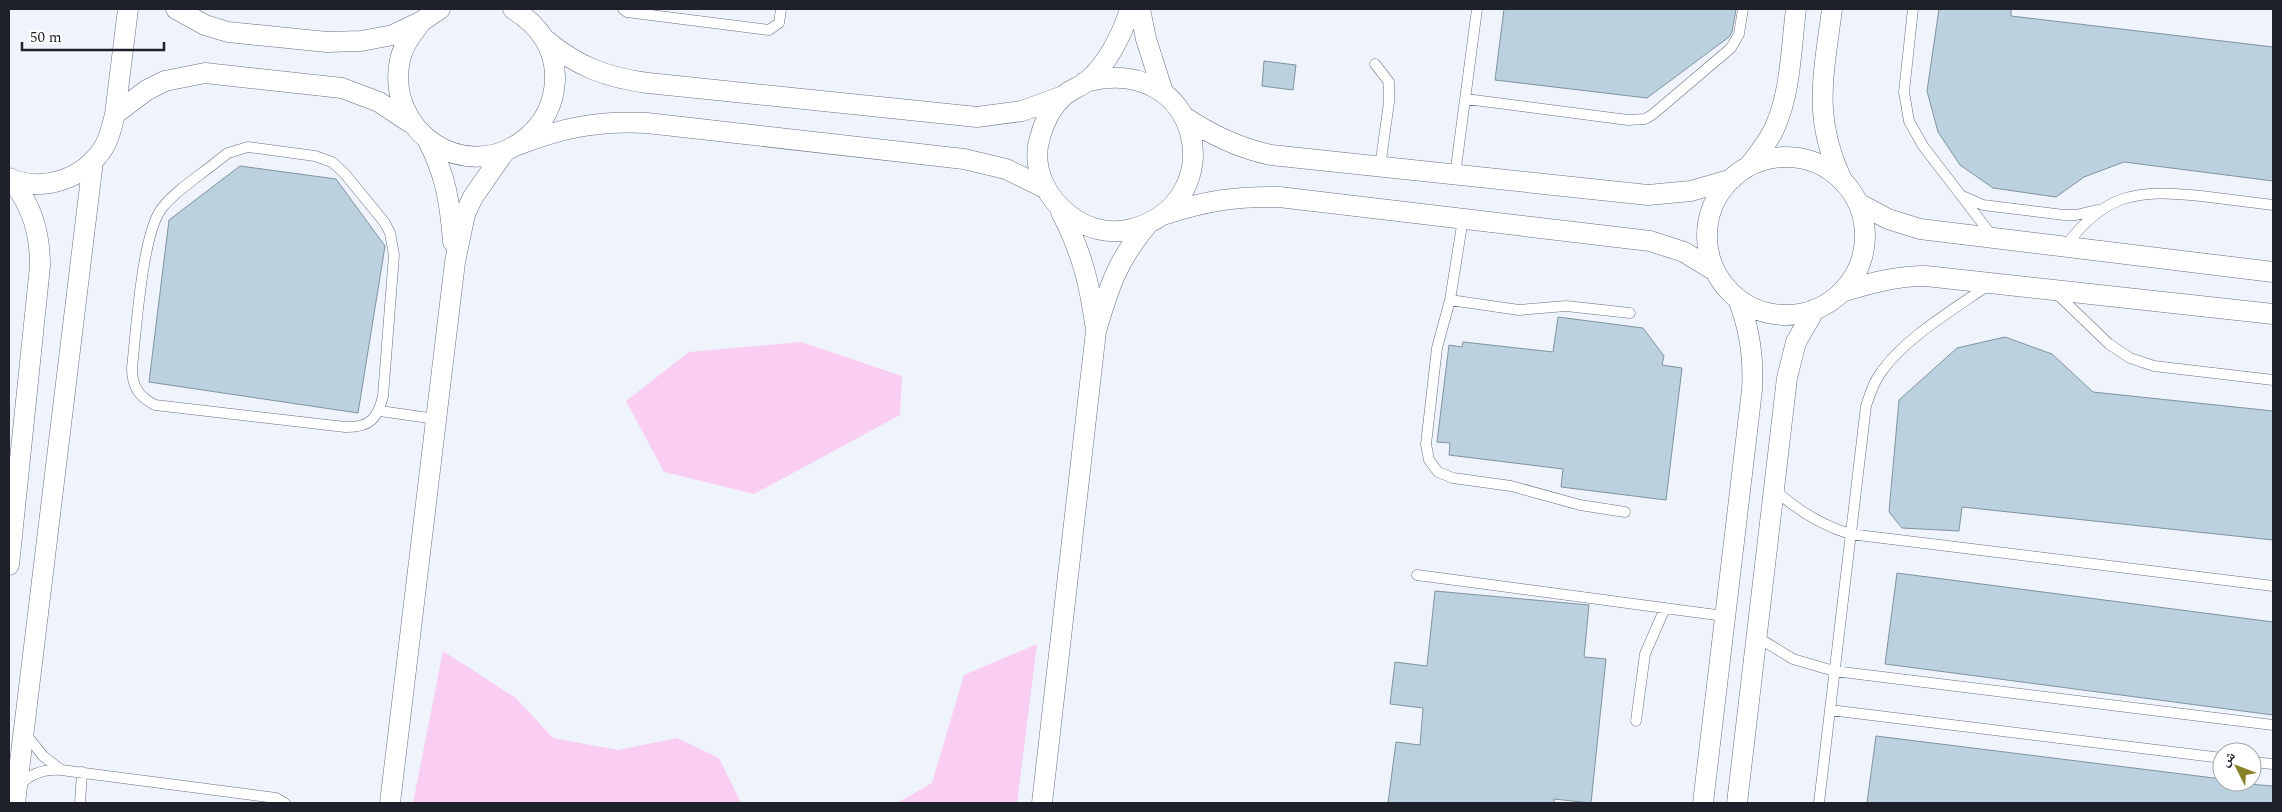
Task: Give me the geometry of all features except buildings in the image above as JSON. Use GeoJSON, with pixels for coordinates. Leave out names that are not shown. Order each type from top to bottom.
{"type":"FeatureCollection","features":[{"type":"Feature","properties":{"kind":"street"},"geometry":{"type":"LineString","coordinates":[[11,179],[24,184],[43,184],[61,181],[79,173],[93,161],[104,147],[111,132],[115,114],[128,9]]}},
{"type":"Feature","properties":{"kind":"street"},"geometry":{"type":"LineString","coordinates":[[176,9],[204,25],[228,32],[327,42],[377,39],[393,35],[422,21],[440,9]]}},
{"type":"Feature","properties":{"kind":"street"},"geometry":{"type":"LineString","coordinates":[[513,9],[563,54],[582,66],[625,80],[954,116],[992,116],[1022,112],[1065,95],[1085,82],[1104,61],[1119,37],[1130,9]]}},
{"type":"Feature","properties":{"kind":"street"},"geometry":{"type":"LineString","coordinates":[[390,803],[455,262],[465,214],[473,197],[512,148],[537,128],[550,106],[554,90],[555,73],[552,56],[541,34],[524,9]]}},
{"type":"Feature","properties":{"kind":"street"},"geometry":{"type":"LineString","coordinates":[[1140,9],[1149,48],[1163,92]]}},
{"type":"Feature","properties":{"kind":"street"},"geometry":{"type":"LineString","coordinates":[[1749,166],[1764,147],[1775,127],[1782,105],[1796,9]]}},
{"type":"Feature","properties":{"kind":"street"},"geometry":{"type":"LineString","coordinates":[[1832,9],[1822,111],[1831,157],[1841,178],[1858,203],[1864,221],[1865,240],[1858,268],[1842,292],[1829,302],[1815,309],[1795,314],[1775,314],[1756,309],[1738,299],[1725,286],[1715,271],[1708,247],[1708,222],[1716,198],[1732,178],[1749,166],[1768,158],[1787,156],[1806,159],[1825,166],[1841,178]]}},
{"type":"Feature","properties":{"kind":"street"},"geometry":{"type":"LineString","coordinates":[[412,124],[402,104],[398,82],[403,52],[408,39],[422,21]]}},
{"type":"Feature","properties":{"kind":"street"},"geometry":{"type":"LineString","coordinates":[[115,114],[130,101],[153,87],[185,76],[205,73],[342,88],[379,102],[412,124],[428,141],[440,165],[450,206],[455,262]]}},
{"type":"Feature","properties":{"kind":"street"},"geometry":{"type":"LineString","coordinates":[[1058,207],[1077,222],[1100,230],[1124,231],[1147,225],[1164,214],[1179,199],[1189,179],[1192,165],[1191,136],[1183,116],[1163,92],[1145,82],[1125,77],[1105,77],[1085,82]]}},
{"type":"Feature","properties":{"kind":"street"},"geometry":{"type":"LineString","coordinates":[[1065,95],[1051,110],[1041,135],[1038,148],[1039,168],[1045,188],[1070,230],[1089,280],[1096,331]]}},
{"type":"Feature","properties":{"kind":"street"},"geometry":{"type":"LineString","coordinates":[[1183,116],[1216,137],[1252,151],[1271,155],[1648,195],[1691,191],[1732,178]]}},
{"type":"Feature","properties":{"kind":"street"},"geometry":{"type":"LineString","coordinates":[[428,141],[458,155],[490,156],[551,132],[585,124],[621,121],[964,159],[1006,169],[1045,188]]}},
{"type":"Feature","properties":{"kind":"street"},"geometry":{"type":"LineString","coordinates":[[17,795],[93,161]]}},
{"type":"Feature","properties":{"kind":"street"},"geometry":{"type":"LineString","coordinates":[[9,565],[40,266],[38,238],[31,211],[11,179]]}},
{"type":"Feature","properties":{"kind":"street"},"geometry":{"type":"LineString","coordinates":[[1164,214],[1221,199],[1250,196],[1279,197],[1650,241],[1684,252],[1715,271]]}},
{"type":"Feature","properties":{"kind":"street"},"geometry":{"type":"LineString","coordinates":[[1858,203],[1903,225],[1936,232],[2273,272]]}},
{"type":"Feature","properties":{"kind":"street"},"geometry":{"type":"LineString","coordinates":[[1042,803],[1096,331],[1109,284],[1119,263],[1147,225]]}},
{"type":"Feature","properties":{"kind":"street"},"geometry":{"type":"LineString","coordinates":[[1842,292],[1883,279],[1902,276],[1951,277],[2273,314]]}},
{"type":"Feature","properties":{"kind":"street"},"geometry":{"type":"LineString","coordinates":[[1703,803],[1754,366],[1748,328],[1738,299]]}},
{"type":"Feature","properties":{"kind":"street"},"geometry":{"type":"LineString","coordinates":[[1737,803],[1791,360],[1800,333],[1815,309]]}},
{"type":"Feature","properties":{"kind":"lane"},"geometry":{"type":"LineString","coordinates":[[622,9],[627,12],[768,30],[779,23],[781,9]]}},
{"type":"Feature","properties":{"kind":"lane"},"geometry":{"type":"LineString","coordinates":[[1455,175],[1477,9]]}},
{"type":"Feature","properties":{"kind":"lane"},"geometry":{"type":"LineString","coordinates":[[1466,99],[1628,120],[1645,119],[1731,48],[1739,34],[1743,9]]}},
{"type":"Feature","properties":{"kind":"lane"},"geometry":{"type":"LineString","coordinates":[[1913,9],[1904,92],[1905,106],[1914,134],[1995,240]]}},
{"type":"Feature","properties":{"kind":"lane"},"geometry":{"type":"LineString","coordinates":[[1375,64],[1389,82],[1389,102],[1380,167]]}},
{"type":"Feature","properties":{"kind":"lane"},"geometry":{"type":"LineString","coordinates":[[254,148],[324,158],[344,174],[385,223],[390,233],[394,255],[384,396],[380,411],[365,424],[356,427],[345,426],[155,406],[139,395],[134,387],[132,368],[151,228],[158,213],[169,200],[228,154],[238,149],[254,148]]}},
{"type":"Feature","properties":{"kind":"lane"},"geometry":{"type":"LineString","coordinates":[[1959,192],[1974,202],[1992,207],[2076,215],[2103,209],[2133,195],[2165,192],[2273,205]]}},
{"type":"Feature","properties":{"kind":"lane"},"geometry":{"type":"LineString","coordinates":[[2064,248],[2077,231],[2103,209]]}},
{"type":"Feature","properties":{"kind":"lane"},"geometry":{"type":"LineString","coordinates":[[1463,218],[1450,300],[1439,336],[1426,444],[1426,452],[1432,467],[1438,472],[1453,478],[1512,486],[1580,505],[1625,512]]}},
{"type":"Feature","properties":{"kind":"lane"},"geometry":{"type":"LineString","coordinates":[[1819,803],[1866,406],[1872,388],[1880,372],[1905,346],[1993,282]]}},
{"type":"Feature","properties":{"kind":"lane"},"geometry":{"type":"LineString","coordinates":[[2051,288],[2109,344],[2130,358],[2154,366],[2273,380]]}},
{"type":"Feature","properties":{"kind":"lane"},"geometry":{"type":"LineString","coordinates":[[1450,300],[1519,310],[1566,306],[1630,312]]}},
{"type":"Feature","properties":{"kind":"lane"},"geometry":{"type":"LineString","coordinates":[[380,411],[436,419]]}},
{"type":"Feature","properties":{"kind":"lane"},"geometry":{"type":"LineString","coordinates":[[1775,490],[1788,502],[1815,520],[1850,534],[2273,586]]}},
{"type":"Feature","properties":{"kind":"lane"},"geometry":{"type":"LineString","coordinates":[[1417,575],[1724,616]]}},
{"type":"Feature","properties":{"kind":"lane"},"geometry":{"type":"LineString","coordinates":[[1636,721],[1645,654],[1665,608]]}},
{"type":"Feature","properties":{"kind":"lane"},"geometry":{"type":"LineString","coordinates":[[1757,637],[1793,659],[1834,671],[2273,725]]}},
{"type":"Feature","properties":{"kind":"lane"},"geometry":{"type":"LineString","coordinates":[[1830,710],[2212,757]]}},
{"type":"Feature","properties":{"kind":"lane"},"geometry":{"type":"LineString","coordinates":[[24,733],[43,756],[61,770]]}},
{"type":"Feature","properties":{"kind":"lane"},"geometry":{"type":"LineString","coordinates":[[17,795],[33,774],[43,770],[61,770],[276,798],[285,803]]}},
{"type":"Feature","properties":{"kind":"lane"},"geometry":{"type":"LineString","coordinates":[[80,803],[82,772]]}},
{"type":"Feature","properties":{"kind":"shaded area"},"geometry":{"type":"Polygon","coordinates":[[[801,342],[902,376],[900,415],[754,494],[664,472],[626,401],[689,352],[801,342]]]}},
{"type":"Feature","properties":{"kind":"shaded area"},"geometry":{"type":"Polygon","coordinates":[[[1037,644],[1017,803],[897,803],[932,783],[964,675],[1037,644]]]}},
{"type":"Feature","properties":{"kind":"shaded area"},"geometry":{"type":"Polygon","coordinates":[[[443,651],[516,698],[553,738],[618,750],[677,738],[719,758],[741,803],[413,803],[443,651]]]}}]}
